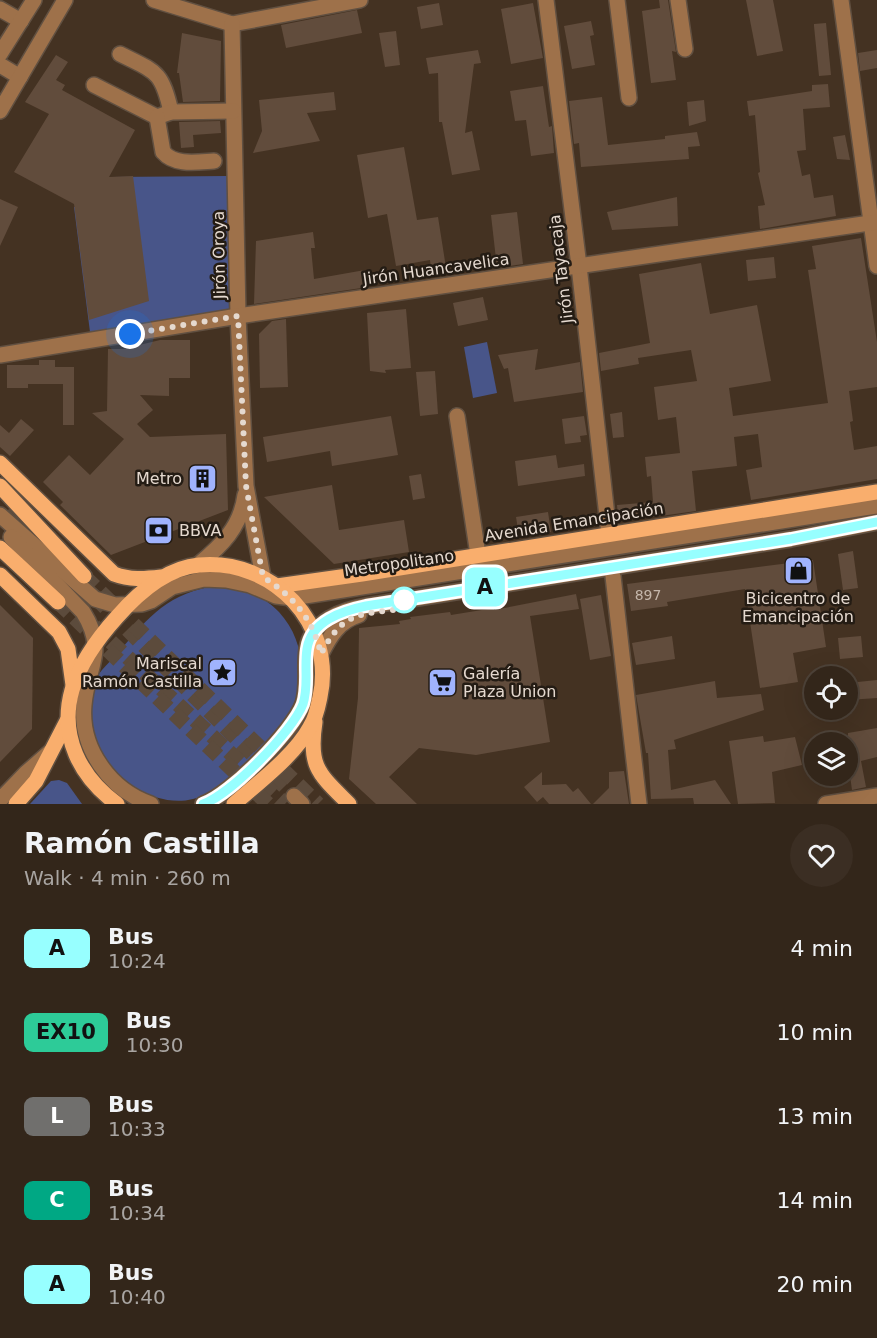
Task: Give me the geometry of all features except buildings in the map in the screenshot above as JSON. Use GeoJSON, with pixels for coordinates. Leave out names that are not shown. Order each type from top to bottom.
{"type":"FeatureCollection","features":[{"type":"Feature","properties":{"kind":"main road"},"geometry":{"type":"LineString","coordinates":[[0,463],[114,574],[143,579],[164,577],[198,565],[237,567],[263,577],[292,598],[304,613],[314,632],[321,654],[322,687],[313,736],[317,769],[349,804]]}},
{"type":"Feature","properties":{"kind":"main road"},"geometry":{"type":"LineString","coordinates":[[0,486],[84,576]]}},
{"type":"Feature","properties":{"kind":"main road","name":"Avenida Emancipación"},"geometry":{"type":"LineString","coordinates":[[277,586],[877,492]]}},
{"type":"Feature","properties":{"kind":"main road"},"geometry":{"type":"LineString","coordinates":[[0,548],[58,602]]}},
{"type":"Feature","properties":{"kind":"main road"},"geometry":{"type":"LineString","coordinates":[[0,575],[59,632],[68,649],[73,688],[67,721],[74,755],[92,781],[117,804]]}},
{"type":"Feature","properties":{"kind":"main road"},"geometry":{"type":"LineString","coordinates":[[73,688],[85,661],[127,605],[164,577]]}},
{"type":"Feature","properties":{"kind":"main road"},"geometry":{"type":"LineString","coordinates":[[234,804],[266,776],[300,741],[310,727],[317,710]]}},
{"type":"Feature","properties":{"kind":"main road"},"geometry":{"type":"LineString","coordinates":[[16,804],[36,782],[67,721]]}},
{"type":"Feature","properties":{"kind":"street"},"geometry":{"type":"LineString","coordinates":[[0,54],[34,0]]}},
{"type":"Feature","properties":{"kind":"street"},"geometry":{"type":"LineString","coordinates":[[0,111],[65,0]]}},
{"type":"Feature","properties":{"kind":"street"},"geometry":{"type":"LineString","coordinates":[[154,0],[232,24],[360,0]]}},
{"type":"Feature","properties":{"kind":"street","name":"Jirón Tayacaja"},"geometry":{"type":"LineString","coordinates":[[546,0],[609,534]]}},
{"type":"Feature","properties":{"kind":"street"},"geometry":{"type":"LineString","coordinates":[[617,0],[629,98]]}},
{"type":"Feature","properties":{"kind":"street"},"geometry":{"type":"LineString","coordinates":[[678,0],[685,49]]}},
{"type":"Feature","properties":{"kind":"street"},"geometry":{"type":"LineString","coordinates":[[841,0],[874,223],[877,266]]}},
{"type":"Feature","properties":{"kind":"street"},"geometry":{"type":"LineString","coordinates":[[0,9],[21,21]]}},
{"type":"Feature","properties":{"kind":"street","name":"Jirón Oroya"},"geometry":{"type":"LineString","coordinates":[[232,24],[238,316],[246,486],[263,577]]}},
{"type":"Feature","properties":{"kind":"street"},"geometry":{"type":"LineString","coordinates":[[120,54],[157,75],[164,84],[163,152],[166,156],[182,162],[214,162]]}},
{"type":"Feature","properties":{"kind":"street"},"geometry":{"type":"LineString","coordinates":[[0,64],[20,77]]}},
{"type":"Feature","properties":{"kind":"street"},"geometry":{"type":"LineString","coordinates":[[94,85],[164,114],[233,111]]}},
{"type":"Feature","properties":{"kind":"street","name":"Jirón Huancavelica"},"geometry":{"type":"LineString","coordinates":[[0,355],[238,316],[874,223]]}},
{"type":"Feature","properties":{"kind":"street"},"geometry":{"type":"LineString","coordinates":[[457,416],[478,555]]}},
{"type":"Feature","properties":{"kind":"street","name":"Jirón Oroya"},"geometry":{"type":"LineString","coordinates":[[198,565],[218,549],[234,528],[244,501],[246,486]]}},
{"type":"Feature","properties":{"kind":"street","name":"Metropolitano"},"geometry":{"type":"LineString","coordinates":[[3,509],[95,599],[106,604],[127,605],[152,601],[172,587],[204,579],[226,580],[250,585],[276,596],[292,598],[877,506]]}},
{"type":"Feature","properties":{"kind":"street"},"geometry":{"type":"LineString","coordinates":[[203,804],[227,790],[282,738],[294,722],[307,689],[307,650],[314,632],[325,621],[342,612],[366,606],[791,539],[877,522]]}},
{"type":"Feature","properties":{"kind":"street"},"geometry":{"type":"LineString","coordinates":[[0,526],[83,612],[92,626],[95,646],[92,673],[84,704],[86,737],[92,753],[102,768],[127,792],[151,804]]}},
{"type":"Feature","properties":{"kind":"street"},"geometry":{"type":"LineString","coordinates":[[321,654],[338,626],[355,616],[877,534]]}},
{"type":"Feature","properties":{"kind":"street"},"geometry":{"type":"LineString","coordinates":[[613,576],[639,804]]}},
{"type":"Feature","properties":{"kind":"street"},"geometry":{"type":"LineString","coordinates":[[0,800],[50,752]]}},
{"type":"Feature","properties":{"kind":"street"},"geometry":{"type":"LineString","coordinates":[[826,804],[877,796]]}},
{"type":"Feature","properties":{"kind":"shaded area"},"geometry":{"type":"Polygon","coordinates":[[[227,176],[229,309],[90,332],[74,207],[113,198],[112,177],[227,176]]]}},
{"type":"Feature","properties":{"kind":"shaded area"},"geometry":{"type":"Polygon","coordinates":[[[487,342],[497,393],[473,398],[464,347],[487,342]]]}},
{"type":"Feature","properties":{"kind":"shaded area"},"geometry":{"type":"Polygon","coordinates":[[[219,585],[244,589],[267,601],[289,625],[300,653],[300,682],[296,697],[290,711],[273,735],[221,785],[201,797],[186,800],[157,797],[136,789],[119,777],[99,751],[94,741],[89,718],[94,683],[105,666],[140,627],[161,608],[186,594],[219,585]]]}},
{"type":"Feature","properties":{"kind":"shaded area"},"geometry":{"type":"Polygon","coordinates":[[[59,780],[67,783],[82,804],[30,804],[51,781],[59,780]]]}},
{"type":"Feature","properties":{"kind":"tunnel"},"geometry":{"type":"LineString","coordinates":[[8,510],[44,546]]}},
{"type":"Feature","properties":{"kind":"tunnel"},"geometry":{"type":"LineString","coordinates":[[84,576],[318,804]]}},
{"type":"Feature","properties":{"kind":"tunnel"},"geometry":{"type":"LineString","coordinates":[[95,597],[294,796]]}},
{"type":"Feature","properties":{"kind":"tunnel"},"geometry":{"type":"LineString","coordinates":[[58,602],[268,804]]}},
{"type":"Feature","properties":{"kind":"tunnel"},"geometry":{"type":"LineString","coordinates":[[94,626],[285,804]]}},
{"type":"Feature","properties":{"kind":"bus line","name":"A"},"geometry":{"type":"LineString","coordinates":[[203,804],[227,790],[282,738],[294,722],[307,689],[307,650],[310,640],[314,632],[325,621],[342,612],[366,606],[791,539],[877,522]]}},
{"type":"Feature","properties":{"kind":"place","name":"Metro"},"geometry":{"type":"Point","coordinates":[203,478]}},
{"type":"Feature","properties":{"kind":"place","name":"BBVA"},"geometry":{"type":"Point","coordinates":[158,530]}},
{"type":"Feature","properties":{"kind":"place","name":"Bicicentro de Emancipación"},"geometry":{"type":"Point","coordinates":[798,570]}},
{"type":"Feature","properties":{"kind":"place","name":"Mariscal Ramón Castilla"},"geometry":{"type":"Point","coordinates":[223,672]}},
{"type":"Feature","properties":{"kind":"place","name":"Galería Plaza Union"},"geometry":{"type":"Point","coordinates":[442,682]}},
{"type":"Feature","properties":{"kind":"route"},"geometry":{"type":"LineString","coordinates":[[130,334],[238,316],[246,486],[263,577],[281,588],[300,608],[314,632],[321,654],[335,630],[346,620],[355,616],[407,608],[404,600]]}}]}
